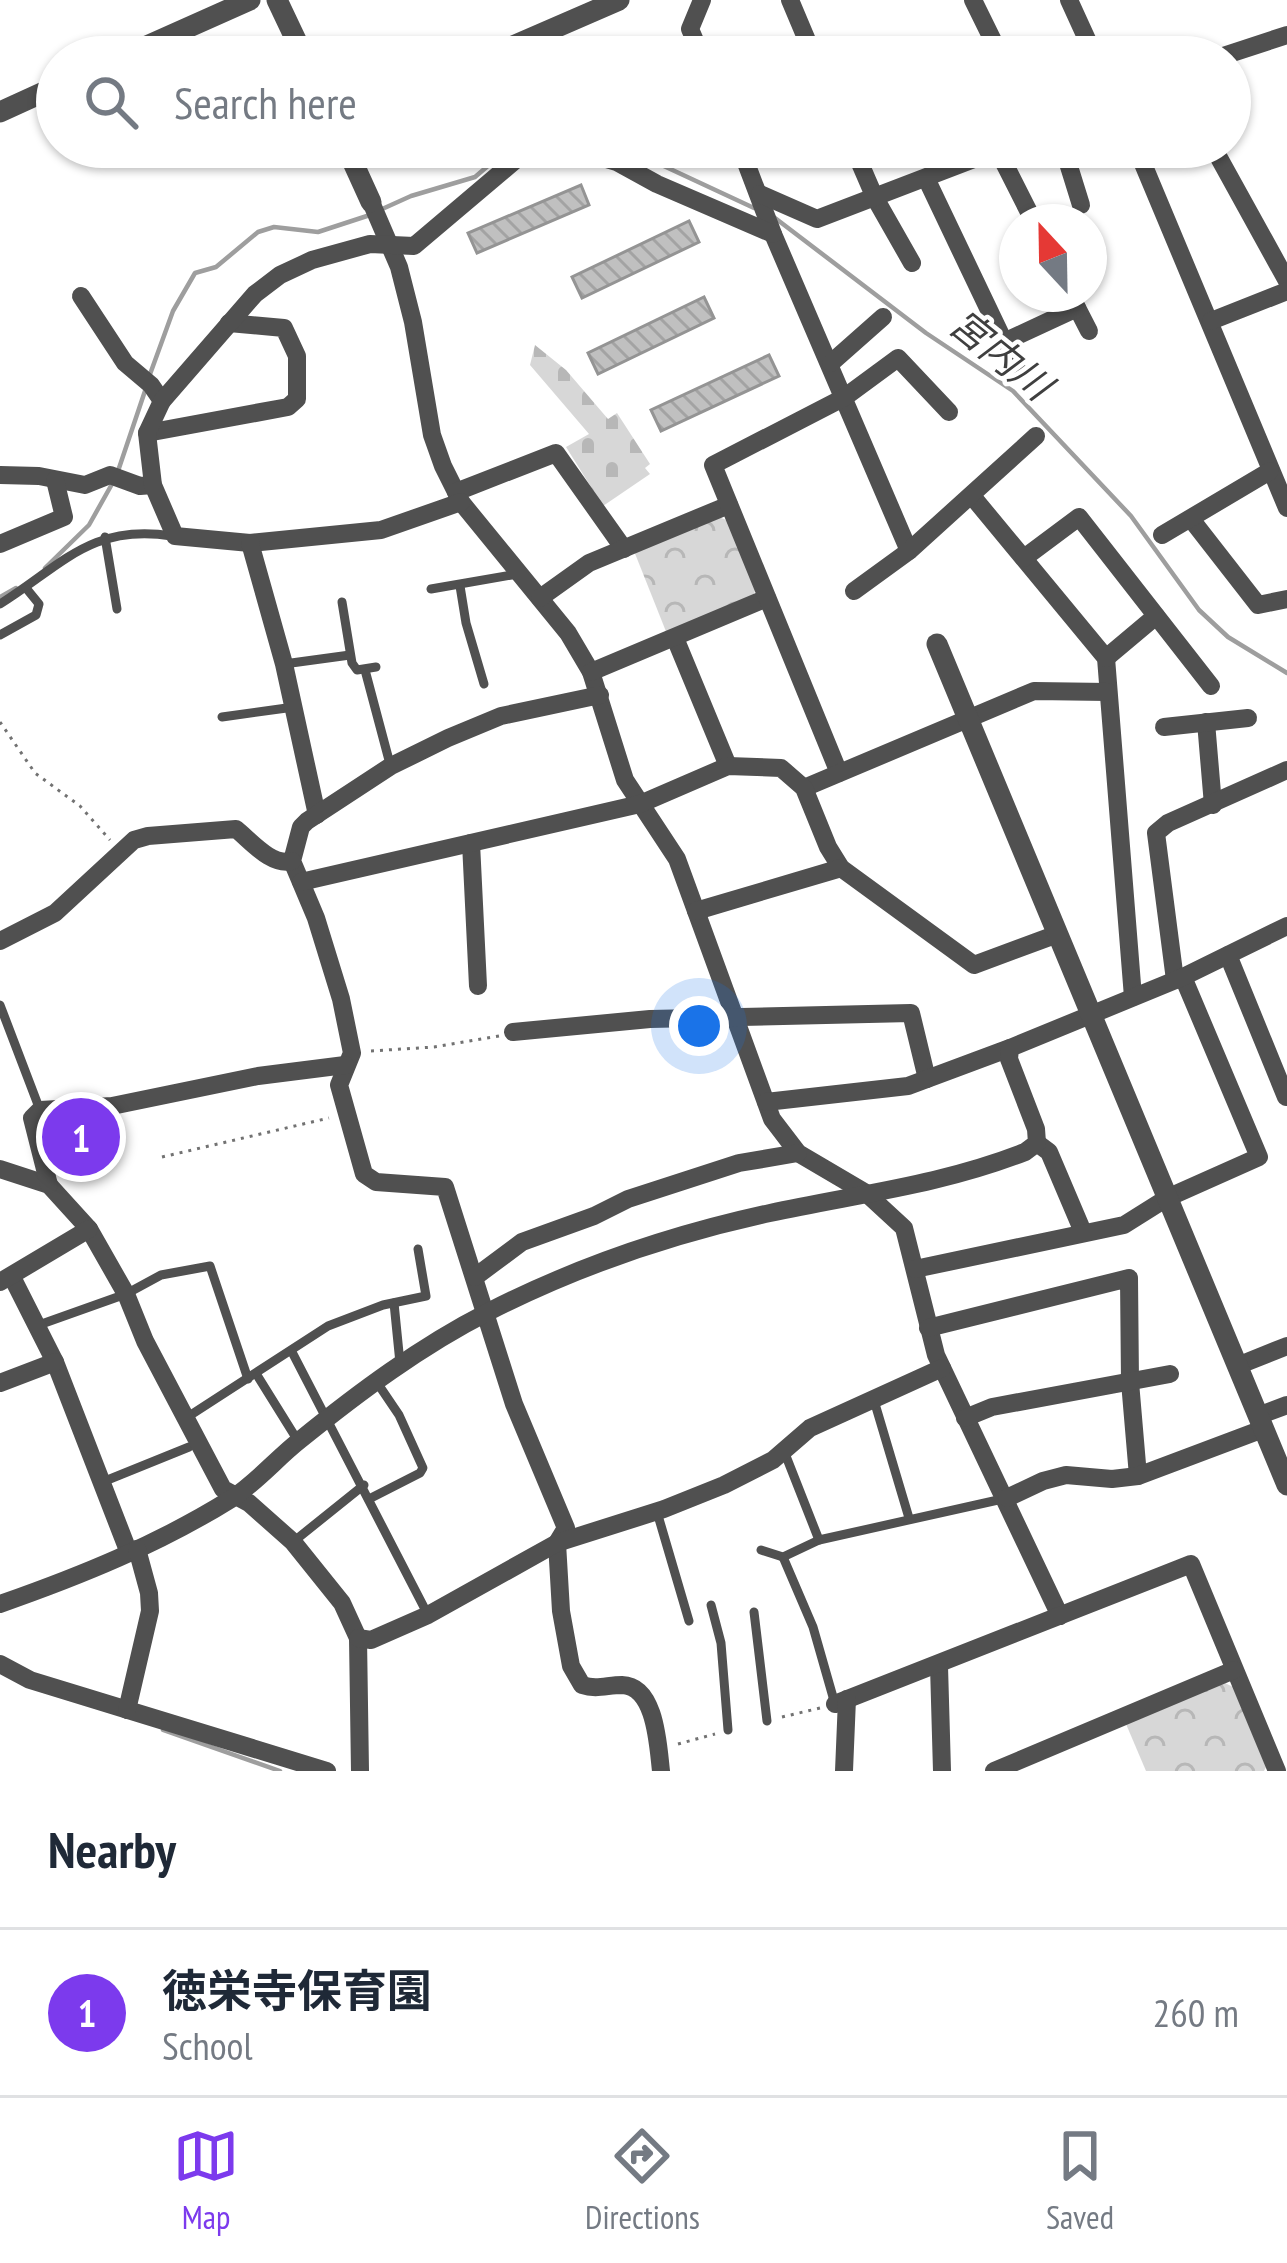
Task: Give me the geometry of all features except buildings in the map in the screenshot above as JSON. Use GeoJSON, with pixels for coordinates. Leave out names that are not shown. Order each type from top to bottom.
{"type":"FeatureCollection","features":[{"type":"Feature","properties":{"kind":"street"},"geometry":{"type":"LineString","coordinates":[[169,36],[250,0]]}},
{"type":"Feature","properties":{"kind":"street"},"geometry":{"type":"LineString","coordinates":[[278,0],[294,36]]}},
{"type":"Feature","properties":{"kind":"street"},"geometry":{"type":"LineString","coordinates":[[536,36],[619,0]]}},
{"type":"Feature","properties":{"kind":"street"},"geometry":{"type":"LineString","coordinates":[[693,36],[690,29],[702,0]]}},
{"type":"Feature","properties":{"kind":"street"},"geometry":{"type":"LineString","coordinates":[[790,0],[805,36]]}},
{"type":"Feature","properties":{"kind":"street"},"geometry":{"type":"LineString","coordinates":[[973,0],[991,36]]}},
{"type":"Feature","properties":{"kind":"street"},"geometry":{"type":"LineString","coordinates":[[1070,0],[1086,36]]}},
{"type":"Feature","properties":{"kind":"street"},"geometry":{"type":"LineString","coordinates":[[1251,47],[1287,35]]}},
{"type":"Feature","properties":{"kind":"street"},"geometry":{"type":"LineString","coordinates":[[0,112],[36,96]]}},
{"type":"Feature","properties":{"kind":"street"},"geometry":{"type":"LineString","coordinates":[[356,168],[390,247],[413,322],[432,435],[458,497],[568,633],[591,672],[625,780],[676,859],[772,1119],[798,1153],[866,1193],[904,1228],[942,1368],[1060,1616]]}},
{"type":"Feature","properties":{"kind":"street"},"geometry":{"type":"LineString","coordinates":[[506,168],[414,246],[370,244],[312,260],[280,274],[255,294],[229,323],[151,388],[147,433],[153,484],[175,536],[250,543],[381,530],[556,453],[624,549]]}},
{"type":"Feature","properties":{"kind":"street"},"geometry":{"type":"LineString","coordinates":[[628,168],[773,234]]}},
{"type":"Feature","properties":{"kind":"street"},"geometry":{"type":"LineString","coordinates":[[749,168],[909,551]]}},
{"type":"Feature","properties":{"kind":"street"},"geometry":{"type":"LineString","coordinates":[[862,168],[912,263]]}},
{"type":"Feature","properties":{"kind":"street"},"geometry":{"type":"LineString","coordinates":[[760,194],[817,219],[950,168]]}},
{"type":"Feature","properties":{"kind":"street"},"geometry":{"type":"LineString","coordinates":[[1008,168],[1025,204]]}},
{"type":"Feature","properties":{"kind":"street"},"geometry":{"type":"LineString","coordinates":[[1070,168],[1081,204]]}},
{"type":"Feature","properties":{"kind":"street"},"geometry":{"type":"LineString","coordinates":[[1145,168],[1287,508]]}},
{"type":"Feature","properties":{"kind":"street"},"geometry":{"type":"LineString","coordinates":[[1226,168],[1287,280]]}},
{"type":"Feature","properties":{"kind":"street"},"geometry":{"type":"LineString","coordinates":[[926,178],[1018,373]]}},
{"type":"Feature","properties":{"kind":"street"},"geometry":{"type":"LineString","coordinates":[[1211,321],[1287,291]]}},
{"type":"Feature","properties":{"kind":"street"},"geometry":{"type":"LineString","coordinates":[[81,296],[125,363],[151,388]]}},
{"type":"Feature","properties":{"kind":"street"},"geometry":{"type":"LineString","coordinates":[[1004,342],[1055,312]]}},
{"type":"Feature","properties":{"kind":"street"},"geometry":{"type":"LineString","coordinates":[[1080,312],[1089,331]]}},
{"type":"Feature","properties":{"kind":"street"},"geometry":{"type":"LineString","coordinates":[[831,363],[883,317]]}},
{"type":"Feature","properties":{"kind":"street"},"geometry":{"type":"LineString","coordinates":[[147,433],[288,407],[297,399],[297,356],[284,328],[229,323]]}},
{"type":"Feature","properties":{"kind":"street"},"geometry":{"type":"LineString","coordinates":[[839,773],[713,465],[845,397],[898,358],[950,413]]}},
{"type":"Feature","properties":{"kind":"street"},"geometry":{"type":"LineString","coordinates":[[854,591],[909,551],[1036,436]]}},
{"type":"Feature","properties":{"kind":"street"},"geometry":{"type":"LineString","coordinates":[[0,475],[85,485],[116,478],[140,486],[153,484]]}},
{"type":"Feature","properties":{"kind":"street"},"geometry":{"type":"LineString","coordinates":[[0,544],[64,517],[55,480]]}},
{"type":"Feature","properties":{"kind":"street"},"geometry":{"type":"LineString","coordinates":[[1162,536],[1278,481]]}},
{"type":"Feature","properties":{"kind":"street"},"geometry":{"type":"LineString","coordinates":[[972,496],[1106,658],[1133,997]]}},
{"type":"Feature","properties":{"kind":"street"},"geometry":{"type":"LineString","coordinates":[[540,598],[590,563],[729,505]]}},
{"type":"Feature","properties":{"kind":"street"},"geometry":{"type":"LineString","coordinates":[[1024,558],[1079,517],[1211,686]]}},
{"type":"Feature","properties":{"kind":"street"},"geometry":{"type":"LineString","coordinates":[[1191,519],[1258,605],[1287,598]]}},
{"type":"Feature","properties":{"kind":"street"},"geometry":{"type":"LineString","coordinates":[[250,543],[284,664],[317,815]]}},
{"type":"Feature","properties":{"kind":"street"},"geometry":{"type":"LineString","coordinates":[[591,672],[767,598]]}},
{"type":"Feature","properties":{"kind":"street"},"geometry":{"type":"LineString","coordinates":[[1106,658],[1156,616]]}},
{"type":"Feature","properties":{"kind":"street"},"geometry":{"type":"LineString","coordinates":[[675,638],[728,766]]}},
{"type":"Feature","properties":{"kind":"street"},"geometry":{"type":"LineString","coordinates":[[937,644],[1287,1485]]}},
{"type":"Feature","properties":{"kind":"street"},"geometry":{"type":"LineString","coordinates":[[804,788],[1034,692],[1108,692]]}},
{"type":"Feature","properties":{"kind":"street"},"geometry":{"type":"LineString","coordinates":[[600,695],[502,716],[391,766],[301,827],[292,861],[341,999],[348,1059],[339,1085],[364,1174],[376,1182],[445,1187],[514,1404],[566,1528],[557,1544],[561,1611],[571,1666],[582,1685],[637,1689],[646,1702],[661,1771]]}},
{"type":"Feature","properties":{"kind":"street"},"geometry":{"type":"LineString","coordinates":[[1164,727],[1247,718]]}},
{"type":"Feature","properties":{"kind":"street"},"geometry":{"type":"LineString","coordinates":[[1206,722],[1214,805]]}},
{"type":"Feature","properties":{"kind":"street"},"geometry":{"type":"LineString","coordinates":[[301,882],[640,804],[728,766],[781,768],[804,788],[828,847],[842,868],[974,965],[1055,935]]}},
{"type":"Feature","properties":{"kind":"street"},"geometry":{"type":"LineString","coordinates":[[915,1269],[1124,1225],[1167,1198],[1259,1157],[1179,978],[1156,833],[1168,823],[1287,770]]}},
{"type":"Feature","properties":{"kind":"street"},"geometry":{"type":"LineString","coordinates":[[0,941],[55,913],[122,848],[148,836],[226,828],[236,830],[273,860],[292,861]]}},
{"type":"Feature","properties":{"kind":"street"},"geometry":{"type":"LineString","coordinates":[[471,843],[478,986]]}},
{"type":"Feature","properties":{"kind":"street"},"geometry":{"type":"LineString","coordinates":[[696,911],[842,868]]}},
{"type":"Feature","properties":{"kind":"street"},"geometry":{"type":"LineString","coordinates":[[766,1102],[908,1086],[1179,978],[1287,926]]}},
{"type":"Feature","properties":{"kind":"street"},"geometry":{"type":"LineString","coordinates":[[1228,955],[1286,1097]]}},
{"type":"Feature","properties":{"kind":"street"},"geometry":{"type":"LineString","coordinates":[[513,1032],[650,1019],[911,1012],[927,1078]]}},
{"type":"Feature","properties":{"kind":"street"},"geometry":{"type":"LineString","coordinates":[[1010,1048],[1009,1059],[1036,1129],[1036,1143]]}},
{"type":"Feature","properties":{"kind":"street"},"geometry":{"type":"LineString","coordinates":[[348,1059],[112,1106],[40,1110],[32,1118],[50,1185],[88,1229],[126,1294],[223,1489],[249,1503],[293,1542],[342,1603],[358,1639],[360,1771]]}},
{"type":"Feature","properties":{"kind":"street"},"geometry":{"type":"LineString","coordinates":[[1036,1143],[1049,1152],[1083,1232]]}},
{"type":"Feature","properties":{"kind":"street"},"geometry":{"type":"LineString","coordinates":[[0,1604],[86,1574],[234,1497],[376,1381],[484,1314],[646,1246],[866,1193],[931,1184],[972,1173],[1036,1143]]}},
{"type":"Feature","properties":{"kind":"street"},"geometry":{"type":"LineString","coordinates":[[475,1276],[522,1242],[628,1198],[739,1163],[798,1153]]}},
{"type":"Feature","properties":{"kind":"street"},"geometry":{"type":"LineString","coordinates":[[0,1169],[50,1185]]}},
{"type":"Feature","properties":{"kind":"street"},"geometry":{"type":"LineString","coordinates":[[88,1229],[6,1280],[56,1362],[100,1483],[149,1593],[150,1611],[127,1710]]}},
{"type":"Feature","properties":{"kind":"street"},"geometry":{"type":"LineString","coordinates":[[928,1328],[1129,1278],[1130,1382],[1138,1475]]}},
{"type":"Feature","properties":{"kind":"street"},"geometry":{"type":"LineString","coordinates":[[1237,1366],[1287,1346]]}},
{"type":"Feature","properties":{"kind":"street"},"geometry":{"type":"LineString","coordinates":[[0,1384],[56,1362]]}},
{"type":"Feature","properties":{"kind":"street"},"geometry":{"type":"LineString","coordinates":[[358,1639],[371,1640],[428,1615],[557,1544],[724,1485],[784,1451],[810,1428],[942,1368]]}},
{"type":"Feature","properties":{"kind":"street"},"geometry":{"type":"LineString","coordinates":[[965,1418],[992,1407],[1170,1374]]}},
{"type":"Feature","properties":{"kind":"street"},"geometry":{"type":"LineString","coordinates":[[1007,1498],[1042,1480],[1066,1475],[1112,1479],[1138,1475],[1261,1422],[1287,1405]]}},
{"type":"Feature","properties":{"kind":"street"},"geometry":{"type":"LineString","coordinates":[[844,1771],[841,1702],[1191,1564],[1277,1771]]}},
{"type":"Feature","properties":{"kind":"street"},"geometry":{"type":"LineString","coordinates":[[0,1664],[30,1680],[327,1771]]}},
{"type":"Feature","properties":{"kind":"street"},"geometry":{"type":"LineString","coordinates":[[939,1666],[942,1771]]}},
{"type":"Feature","properties":{"kind":"street"},"geometry":{"type":"LineString","coordinates":[[994,1771],[1234,1670]]}},
{"type":"Feature","properties":{"kind":"lane"},"geometry":{"type":"LineString","coordinates":[[0,604],[78,549],[105,537],[175,536]]}},
{"type":"Feature","properties":{"kind":"lane"},"geometry":{"type":"LineString","coordinates":[[105,537],[117,608]]}},
{"type":"Feature","properties":{"kind":"lane"},"geometry":{"type":"LineString","coordinates":[[431,589],[517,574]]}},
{"type":"Feature","properties":{"kind":"lane"},"geometry":{"type":"LineString","coordinates":[[460,586],[484,684]]}},
{"type":"Feature","properties":{"kind":"lane"},"geometry":{"type":"LineString","coordinates":[[0,635],[36,615],[39,604],[26,588]]}},
{"type":"Feature","properties":{"kind":"lane"},"geometry":{"type":"LineString","coordinates":[[342,602],[350,655],[357,670],[371,669],[391,766]]}},
{"type":"Feature","properties":{"kind":"lane"},"geometry":{"type":"LineString","coordinates":[[284,664],[350,655]]}},
{"type":"Feature","properties":{"kind":"lane"},"geometry":{"type":"LineString","coordinates":[[222,717],[294,706]]}},
{"type":"Feature","properties":{"kind":"lane"},"geometry":{"type":"LineString","coordinates":[[0,1004],[40,1110]]}},
{"type":"Feature","properties":{"kind":"lane"},"geometry":{"type":"LineString","coordinates":[[186,1418],[328,1326],[426,1296],[418,1250]]}},
{"type":"Feature","properties":{"kind":"lane"},"geometry":{"type":"LineString","coordinates":[[36,1326],[126,1294],[161,1275],[210,1265],[252,1377],[298,1441]]}},
{"type":"Feature","properties":{"kind":"lane"},"geometry":{"type":"LineString","coordinates":[[394,1303],[400,1366]]}},
{"type":"Feature","properties":{"kind":"lane"},"geometry":{"type":"LineString","coordinates":[[292,1352],[428,1615]]}},
{"type":"Feature","properties":{"kind":"lane"},"geometry":{"type":"LineString","coordinates":[[369,1499],[423,1468],[400,1415],[376,1381]]}},
{"type":"Feature","properties":{"kind":"lane"},"geometry":{"type":"LineString","coordinates":[[873,1397],[909,1518]]}},
{"type":"Feature","properties":{"kind":"lane"},"geometry":{"type":"LineString","coordinates":[[100,1483],[189,1448]]}},
{"type":"Feature","properties":{"kind":"lane"},"geometry":{"type":"LineString","coordinates":[[784,1451],[819,1540]]}},
{"type":"Feature","properties":{"kind":"lane"},"geometry":{"type":"LineString","coordinates":[[293,1542],[364,1485]]}},
{"type":"Feature","properties":{"kind":"lane"},"geometry":{"type":"LineString","coordinates":[[761,1550],[783,1557],[819,1540],[1007,1498]]}},
{"type":"Feature","properties":{"kind":"lane"},"geometry":{"type":"LineString","coordinates":[[657,1512],[688,1621]]}},
{"type":"Feature","properties":{"kind":"lane"},"geometry":{"type":"LineString","coordinates":[[783,1557],[841,1702]]}},
{"type":"Feature","properties":{"kind":"lane"},"geometry":{"type":"LineString","coordinates":[[711,1604],[721,1643],[728,1730]]}},
{"type":"Feature","properties":{"kind":"lane"},"geometry":{"type":"LineString","coordinates":[[754,1612],[767,1721]]}},
{"type":"Feature","properties":{"kind":"path"},"geometry":{"type":"LineString","coordinates":[[0,722],[35,773],[80,806],[105,837],[122,848]]}},
{"type":"Feature","properties":{"kind":"path"},"geometry":{"type":"LineString","coordinates":[[348,1059],[513,1032]]}},
{"type":"Feature","properties":{"kind":"path"},"geometry":{"type":"LineString","coordinates":[[162,1157],[346,1114]]}},
{"type":"Feature","properties":{"kind":"path"},"geometry":{"type":"LineString","coordinates":[[767,1721],[841,1702]]}},
{"type":"Feature","properties":{"kind":"path"},"geometry":{"type":"LineString","coordinates":[[658,1749],[728,1730]]}},
{"type":"Feature","properties":{"kind":"green space"},"geometry":{"type":"Polygon","coordinates":[[[535,345],[566,370],[608,419],[617,413],[650,464],[645,468],[650,474],[603,506],[566,447],[589,434],[530,365],[535,345]]]}},
{"type":"Feature","properties":{"kind":"green space"},"geometry":{"type":"Polygon","coordinates":[[[719,517],[731,522],[757,585],[752,600],[667,634],[634,551],[719,517]]]}},
{"type":"Feature","properties":{"kind":"green space"},"geometry":{"type":"Polygon","coordinates":[[[1225,1683],[1233,1687],[1264,1771],[1146,1771],[1126,1724],[1225,1683]]]}},
{"type":"Feature","properties":{"kind":"waterway","name":"宮内川"},"geometry":{"type":"LineString","coordinates":[[380,210],[475,177],[486,168]]}},
{"type":"Feature","properties":{"kind":"waterway","name":"宮内川"},"geometry":{"type":"LineString","coordinates":[[668,168],[754,208]]}},
{"type":"Feature","properties":{"kind":"waterway","name":"宮内川"},"geometry":{"type":"LineString","coordinates":[[149,377],[173,311],[195,273],[216,267],[258,232],[274,227],[318,232],[370,215]]}},
{"type":"Feature","properties":{"kind":"waterway","name":"宮内川"},"geometry":{"type":"LineString","coordinates":[[775,218],[926,333],[1013,391],[1131,516],[1199,610],[1228,637],[1287,673]]}},
{"type":"Feature","properties":{"kind":"waterway","name":"宮内川"},"geometry":{"type":"LineString","coordinates":[[117,474],[146,388]]}},
{"type":"Feature","properties":{"kind":"waterway","name":"宮内川"},"geometry":{"type":"LineString","coordinates":[[45,568],[89,525],[112,484]]}},
{"type":"Feature","properties":{"kind":"waterway","name":"宮内川"},"geometry":{"type":"LineString","coordinates":[[0,597],[16,588]]}},
{"type":"Feature","properties":{"kind":"waterway"},"geometry":{"type":"LineString","coordinates":[[163,1730],[280,1771]]}},
{"type":"Feature","properties":{"kind":"place","name":"徳栄寺保育園"},"geometry":{"type":"Point","coordinates":[81,1137]}}]}
